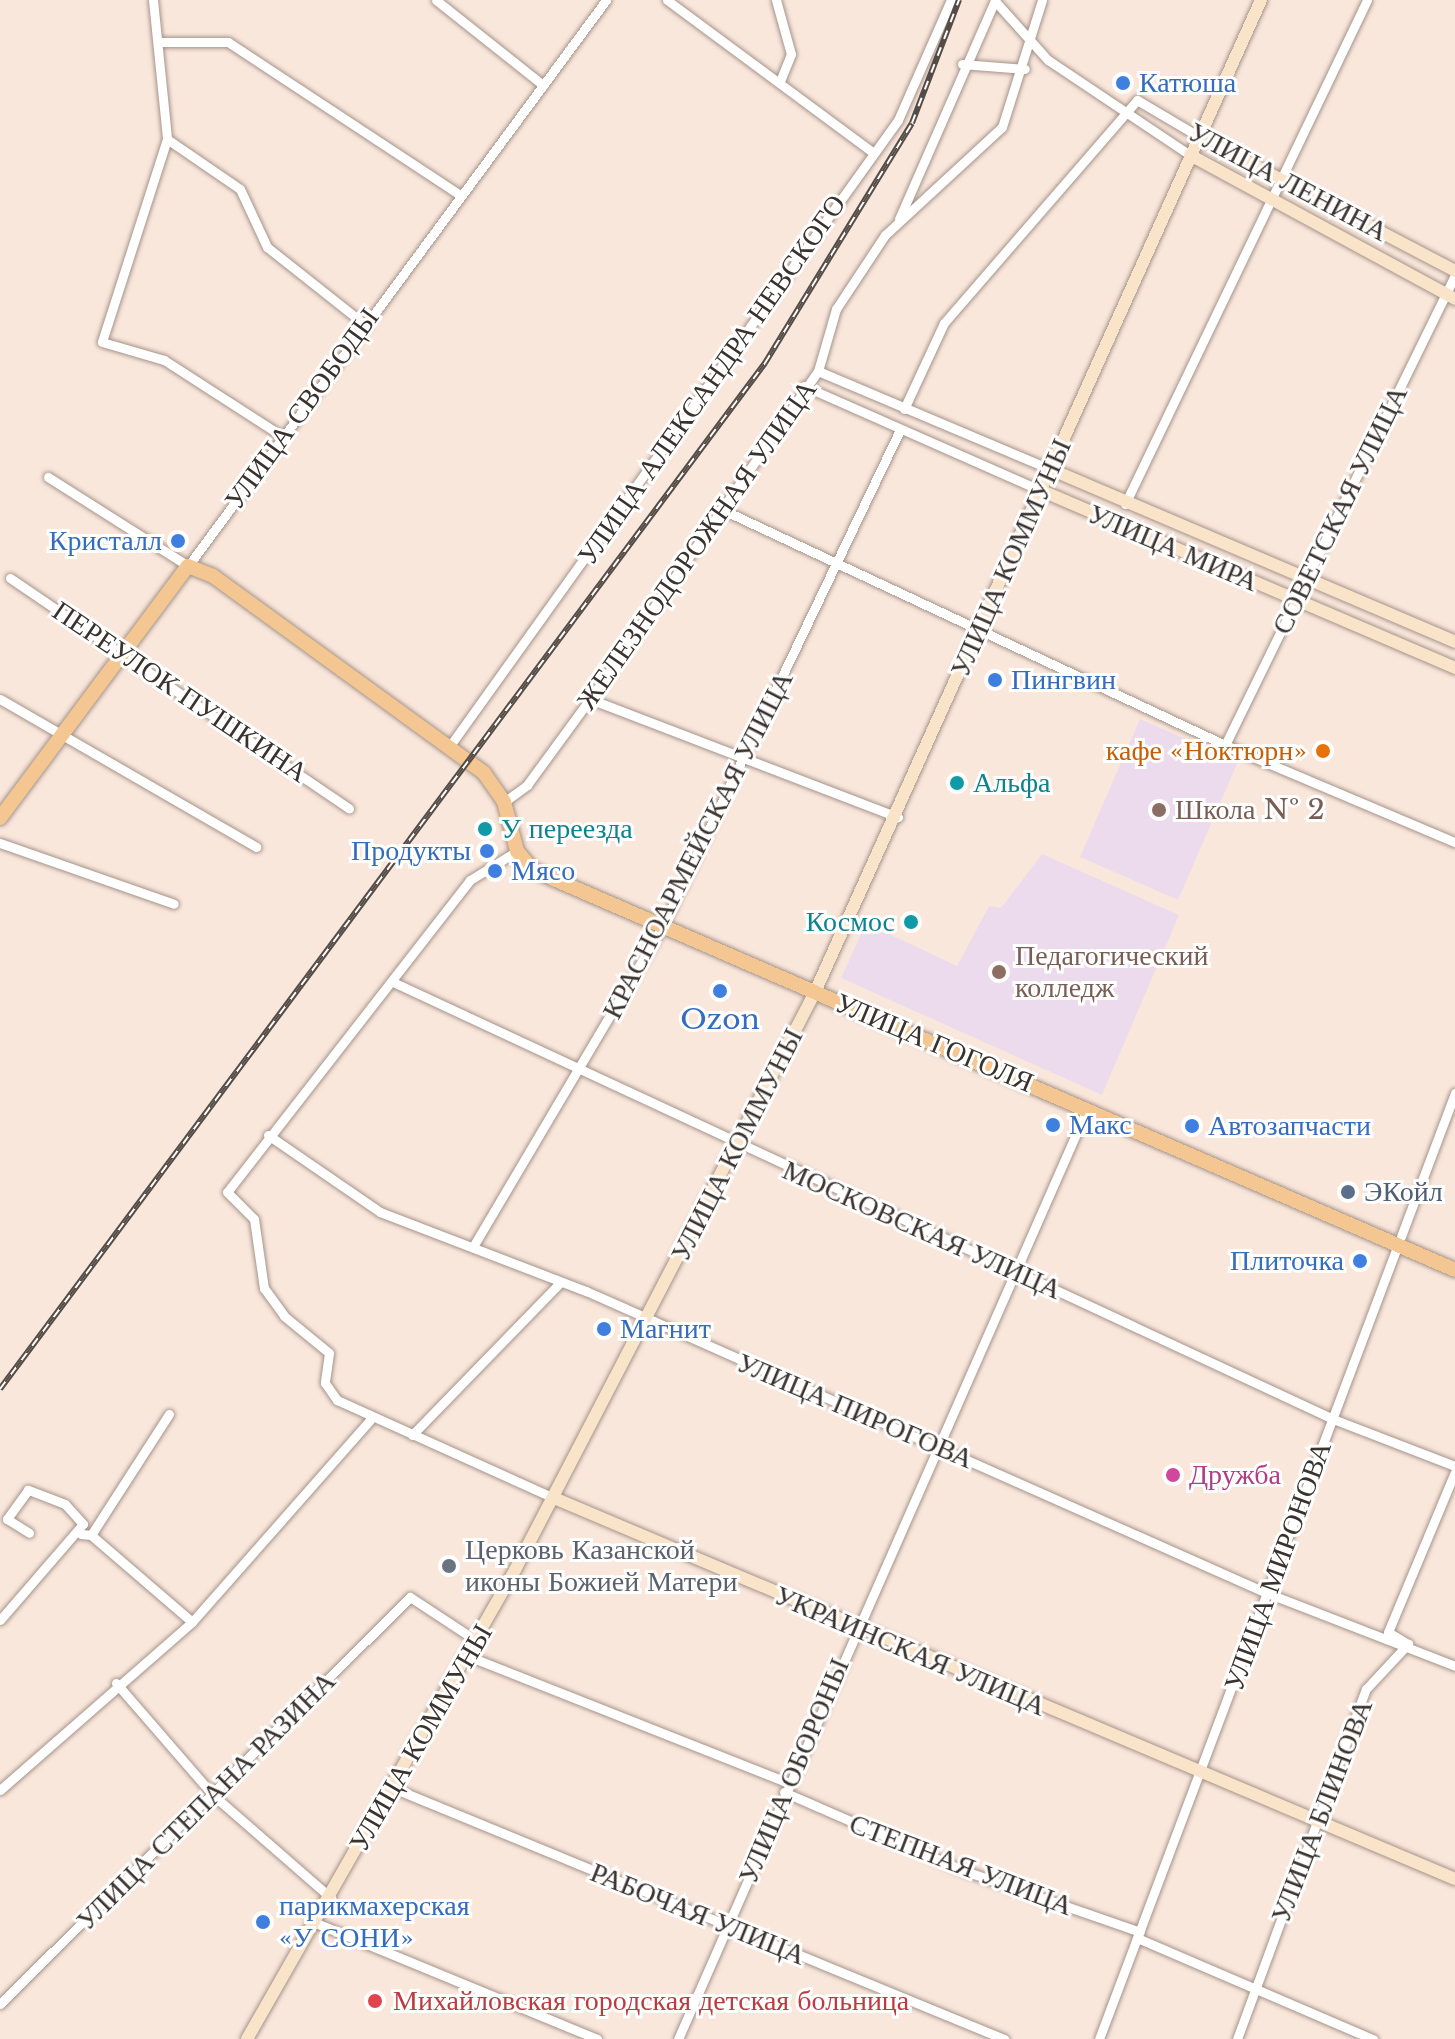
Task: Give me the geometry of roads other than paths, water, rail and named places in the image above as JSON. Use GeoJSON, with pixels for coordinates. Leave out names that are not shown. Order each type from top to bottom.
{"type":"FeatureCollection","features":[{"type":"Feature","properties":{"kind":"main road"},"geometry":{"type":"LineString","coordinates":[[188,566],[213,576],[468,761],[504,802],[517,851]]}},
{"type":"Feature","properties":{"kind":"main road","name":"УЛИЦА СВОБОДЫ"},"geometry":{"type":"LineString","coordinates":[[0,818],[188,566]]}},
{"type":"Feature","properties":{"kind":"main road","name":"УЛИЦА ГОГОЛЯ"},"geometry":{"type":"LineString","coordinates":[[517,851],[533,870],[1455,1270]]}},
{"type":"Feature","properties":{"kind":"street"},"geometry":{"type":"LineString","coordinates":[[153,0],[160,42],[167,139],[102,342],[164,360],[282,436]]}},
{"type":"Feature","properties":{"kind":"street"},"geometry":{"type":"LineString","coordinates":[[436,0],[543,85]]}},
{"type":"Feature","properties":{"kind":"street","name":"УЛИЦА СВОБОДЫ"},"geometry":{"type":"LineString","coordinates":[[188,566],[606,0]]}},
{"type":"Feature","properties":{"kind":"street"},"geometry":{"type":"LineString","coordinates":[[667,0],[871,151]]}},
{"type":"Feature","properties":{"kind":"street","name":"УЛИЦА АЛЕКСАНДРА НЕВСКОГО"},"geometry":{"type":"LineString","coordinates":[[449,747],[769,309],[913,91],[951,0]]}},
{"type":"Feature","properties":{"kind":"street","name":"ЖЕЛЕЗНОДОРОЖНАЯ УЛИЦА"},"geometry":{"type":"LineString","coordinates":[[504,802],[527,785],[590,699],[804,386],[818,371],[836,309],[898,222],[1002,127],[1025,69],[1042,0]]}},
{"type":"Feature","properties":{"kind":"street","name":"УЛИЦА КОММУНЫ"},"geometry":{"type":"LineString","coordinates":[[247,2039],[477,1641],[647,1322],[815,992],[898,817],[1040,490],[1261,0]]}},
{"type":"Feature","properties":{"kind":"street"},"geometry":{"type":"LineString","coordinates":[[1125,504],[1367,0]]}},
{"type":"Feature","properties":{"kind":"street"},"geometry":{"type":"LineString","coordinates":[[775,1],[790,41],[779,83]]}},
{"type":"Feature","properties":{"kind":"street"},"geometry":{"type":"LineString","coordinates":[[898,222],[962,64],[995,1]]}},
{"type":"Feature","properties":{"kind":"street","name":"УЛИЦА ЛЕНИНА"},"geometry":{"type":"LineString","coordinates":[[995,1],[1031,43],[1125,114],[1190,155],[1450,296]]}},
{"type":"Feature","properties":{"kind":"street"},"geometry":{"type":"LineString","coordinates":[[160,42],[228,42],[460,195]]}},
{"type":"Feature","properties":{"kind":"street"},"geometry":{"type":"LineString","coordinates":[[962,64],[1025,69]]}},
{"type":"Feature","properties":{"kind":"street","name":"УЛИЦА ЛЕНИНА"},"geometry":{"type":"LineString","coordinates":[[1125,114],[1137,100],[1198,136],[1455,273]]}},
{"type":"Feature","properties":{"kind":"street"},"geometry":{"type":"LineString","coordinates":[[904,409],[944,323],[1125,114]]}},
{"type":"Feature","properties":{"kind":"street"},"geometry":{"type":"LineString","coordinates":[[167,139],[240,189],[267,247],[364,324]]}},
{"type":"Feature","properties":{"kind":"street","name":"СОВЕТСКАЯ УЛИЦА"},"geometry":{"type":"LineString","coordinates":[[1225,745],[1450,296],[1455,273]]}},
{"type":"Feature","properties":{"kind":"street","name":"УЛИЦА МИРА"},"geometry":{"type":"LineString","coordinates":[[818,371],[1455,642]]}},
{"type":"Feature","properties":{"kind":"street","name":"УЛИЦА МИРА"},"geometry":{"type":"LineString","coordinates":[[804,386],[899,432],[1455,668]]}},
{"type":"Feature","properties":{"kind":"street","name":"КРАСНОАРМЕЙСКАЯ УЛИЦА"},"geometry":{"type":"LineString","coordinates":[[474,1245],[583,1071],[662,927],[745,763],[833,562],[899,432]]}},
{"type":"Feature","properties":{"kind":"street"},"geometry":{"type":"LineString","coordinates":[[48,477],[188,566]]}},
{"type":"Feature","properties":{"kind":"street"},"geometry":{"type":"LineString","coordinates":[[721,509],[1225,745],[1455,842]]}},
{"type":"Feature","properties":{"kind":"street","name":"ПЕРЕУЛОК ПУШКИНА"},"geometry":{"type":"LineString","coordinates":[[10,578],[349,808]]}},
{"type":"Feature","properties":{"kind":"street"},"geometry":{"type":"LineString","coordinates":[[0,699],[59,738],[256,847]]}},
{"type":"Feature","properties":{"kind":"street"},"geometry":{"type":"LineString","coordinates":[[590,699],[745,763],[898,817]]}},
{"type":"Feature","properties":{"kind":"street"},"geometry":{"type":"LineString","coordinates":[[0,843],[174,904]]}},
{"type":"Feature","properties":{"kind":"street"},"geometry":{"type":"LineString","coordinates":[[268,1135],[482,867],[517,851]]}},
{"type":"Feature","properties":{"kind":"street","name":"МОСКОВСКАЯ УЛИЦА"},"geometry":{"type":"LineString","coordinates":[[393,982],[736,1147],[1015,1271],[1333,1419],[1455,1469]]}},
{"type":"Feature","properties":{"kind":"street","name":"УЛИЦА МИРОНОВА"},"geometry":{"type":"LineString","coordinates":[[1099,2039],[1455,1093]]}},
{"type":"Feature","properties":{"kind":"street","name":"УЛИЦА ОБОРОНЫ"},"geometry":{"type":"LineString","coordinates":[[678,2039],[855,1629],[1087,1109]]}},
{"type":"Feature","properties":{"kind":"street","name":"УКРАИНСКАЯ УЛИЦА"},"geometry":{"type":"LineString","coordinates":[[268,1135],[227,1192],[254,1219],[264,1288],[284,1316],[323,1344],[331,1393],[370,1420],[412,1435],[855,1629],[1455,1879]]}},
{"type":"Feature","properties":{"kind":"street","name":"УЛИЦА ПИРОГОВА"},"geometry":{"type":"LineString","coordinates":[[268,1135],[380,1212],[474,1245],[647,1322],[937,1444],[1267,1593],[1408,1644],[1455,1666]]}},
{"type":"Feature","properties":{"kind":"street"},"geometry":{"type":"LineString","coordinates":[[412,1435],[559,1284]]}},
{"type":"Feature","properties":{"kind":"street"},"geometry":{"type":"LineString","coordinates":[[0,1620],[86,1534],[169,1414]]}},
{"type":"Feature","properties":{"kind":"street"},"geometry":{"type":"LineString","coordinates":[[0,1790],[116,1683],[192,1622],[370,1420]]}},
{"type":"Feature","properties":{"kind":"street"},"geometry":{"type":"LineString","coordinates":[[1408,1644],[1388,1632],[1455,1469]]}},
{"type":"Feature","properties":{"kind":"street"},"geometry":{"type":"LineString","coordinates":[[29,1533],[7,1519],[28,1490],[65,1504],[83,1524],[86,1534],[192,1622]]}},
{"type":"Feature","properties":{"kind":"street","name":"УЛИЦА СТЕПАНА РАЗИНА"},"geometry":{"type":"LineString","coordinates":[[0,2004],[410,1597],[477,1641]]}},
{"type":"Feature","properties":{"kind":"street","name":"УЛИЦА БЛИНОВА"},"geometry":{"type":"LineString","coordinates":[[1237,2039],[1366,1689],[1408,1644]]}},
{"type":"Feature","properties":{"kind":"street","name":"СТЕПНАЯ УЛИЦА"},"geometry":{"type":"LineString","coordinates":[[468,1656],[786,1788],[965,1871],[1139,1935],[1255,1990],[1373,2039]]}},
{"type":"Feature","properties":{"kind":"street"},"geometry":{"type":"LineString","coordinates":[[116,1683],[213,1795],[331,1898]]}},
{"type":"Feature","properties":{"kind":"street","name":"РАБОЧАЯ УЛИЦА"},"geometry":{"type":"LineString","coordinates":[[393,1788],[1004,2039]]}},
{"type":"Feature","properties":{"kind":"street"},"geometry":{"type":"LineString","coordinates":[[316,1923],[597,2039]]}},
{"type":"Feature","properties":{"kind":"railway"},"geometry":{"type":"LineString","coordinates":[[0,1389],[765,363],[912,123],[959,0]]}},
{"type":"Feature","properties":{"kind":"place","name":"Катюша"},"geometry":{"type":"Point","coordinates":[1123,83]}},
{"type":"Feature","properties":{"kind":"place","name":"Кристалл"},"geometry":{"type":"Point","coordinates":[178,541]}},
{"type":"Feature","properties":{"kind":"place","name":"Пингвин"},"geometry":{"type":"Point","coordinates":[995,680]}},
{"type":"Feature","properties":{"kind":"place","name":"кафе «Ноктюрн»"},"geometry":{"type":"Point","coordinates":[1323,751]}},
{"type":"Feature","properties":{"kind":"place","name":"Альфа"},"geometry":{"type":"Point","coordinates":[957,783]}},
{"type":"Feature","properties":{"kind":"place","name":"Школа № 2"},"geometry":{"type":"Point","coordinates":[1159,810]}},
{"type":"Feature","properties":{"kind":"place","name":"У переезда"},"geometry":{"type":"Point","coordinates":[485,829]}},
{"type":"Feature","properties":{"kind":"place","name":"Продукты"},"geometry":{"type":"Point","coordinates":[487,851]}},
{"type":"Feature","properties":{"kind":"place","name":"Мясо"},"geometry":{"type":"Point","coordinates":[495,871]}},
{"type":"Feature","properties":{"kind":"place","name":"Космос"},"geometry":{"type":"Point","coordinates":[911,922]}},
{"type":"Feature","properties":{"kind":"place","name":"Педагогический колледж"},"geometry":{"type":"Point","coordinates":[999,972]}},
{"type":"Feature","properties":{"kind":"place","name":"Ozon"},"geometry":{"type":"Point","coordinates":[720,991]}},
{"type":"Feature","properties":{"kind":"place","name":"Макс"},"geometry":{"type":"Point","coordinates":[1053,1125]}},
{"type":"Feature","properties":{"kind":"place","name":"Автозапчасти"},"geometry":{"type":"Point","coordinates":[1192,1126]}},
{"type":"Feature","properties":{"kind":"place","name":"ЭКойл"},"geometry":{"type":"Point","coordinates":[1348,1192]}},
{"type":"Feature","properties":{"kind":"place","name":"Плиточка"},"geometry":{"type":"Point","coordinates":[1360,1261]}},
{"type":"Feature","properties":{"kind":"place","name":"Магнит"},"geometry":{"type":"Point","coordinates":[604,1329]}},
{"type":"Feature","properties":{"kind":"place","name":"Дружба"},"geometry":{"type":"Point","coordinates":[1173,1475]}},
{"type":"Feature","properties":{"kind":"place","name":"Церковь Казанской иконы Божией Матери"},"geometry":{"type":"Point","coordinates":[449,1566]}},
{"type":"Feature","properties":{"kind":"place","name":"парикмахерская «У СОНИ»"},"geometry":{"type":"Point","coordinates":[263,1922]}},
{"type":"Feature","properties":{"kind":"place","name":"Михайловская городская детская больница"},"geometry":{"type":"Point","coordinates":[375,2001]}}]}
